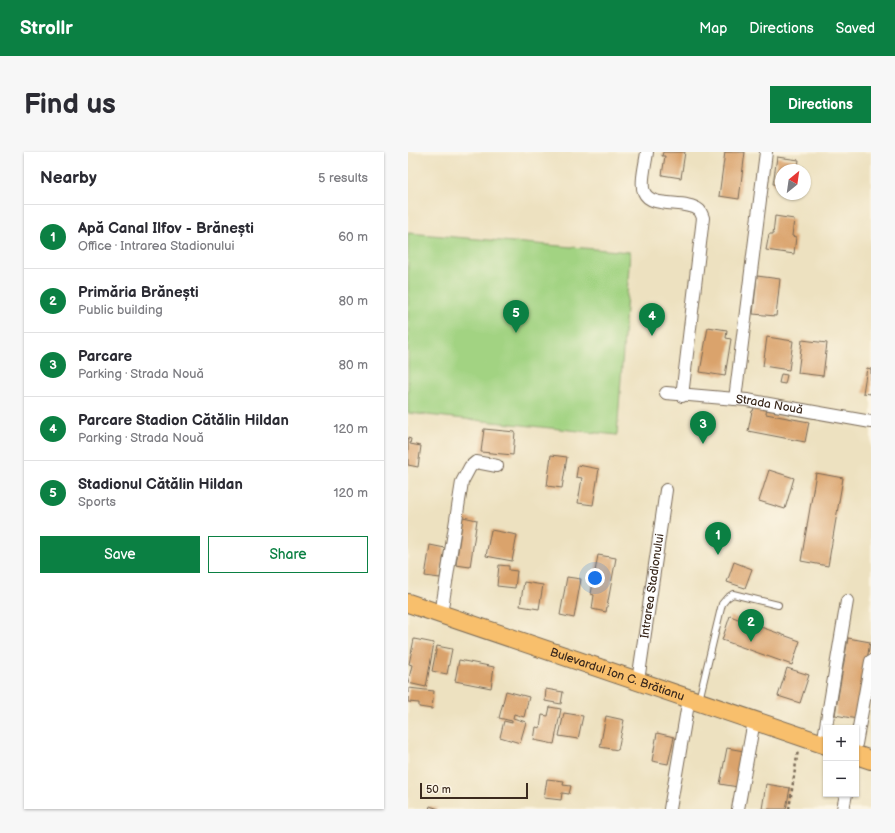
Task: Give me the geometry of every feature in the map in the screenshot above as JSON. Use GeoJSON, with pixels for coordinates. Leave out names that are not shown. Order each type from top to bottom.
{"type":"FeatureCollection","features":[{"type":"Feature","properties":{"kind":"main road","name":"Bulevardul Ion C. Brătianu"},"geometry":{"type":"LineString","coordinates":[[408,603],[823,744]]}},
{"type":"Feature","properties":{"kind":"main road"},"geometry":{"type":"LineString","coordinates":[[859,756],[871,760]]}},
{"type":"Feature","properties":{"kind":"street"},"geometry":{"type":"LineString","coordinates":[[647,152],[643,185],[644,193],[649,199],[693,206],[700,210],[703,218],[682,396]]}},
{"type":"Feature","properties":{"kind":"street"},"geometry":{"type":"LineString","coordinates":[[735,399],[766,152]]}},
{"type":"Feature","properties":{"kind":"street","name":"Strada Nouă"},"geometry":{"type":"LineString","coordinates":[[666,394],[735,399],[871,422]]}},
{"type":"Feature","properties":{"kind":"street"},"geometry":{"type":"LineString","coordinates":[[441,614],[462,482],[470,466],[476,462],[497,466]]}},
{"type":"Feature","properties":{"kind":"street","name":"Intrarea Stadionului"},"geometry":{"type":"LineString","coordinates":[[638,681],[666,490]]}},
{"type":"Feature","properties":{"kind":"street"},"geometry":{"type":"LineString","coordinates":[[827,725],[846,600]]}},
{"type":"Feature","properties":{"kind":"street"},"geometry":{"type":"LineString","coordinates":[[859,727],[871,661]]}},
{"type":"Feature","properties":{"kind":"street"},"geometry":{"type":"LineString","coordinates":[[670,809],[694,700]]}},
{"type":"Feature","properties":{"kind":"street"},"geometry":{"type":"LineString","coordinates":[[738,809],[754,721]]}},
{"type":"Feature","properties":{"kind":"street"},"geometry":{"type":"LineString","coordinates":[[844,809],[846,797]]}},
{"type":"Feature","properties":{"kind":"lane"},"geometry":{"type":"LineString","coordinates":[[694,700],[722,604],[727,598],[733,594],[778,605]]}},
{"type":"Feature","properties":{"kind":"path"},"geometry":{"type":"LineString","coordinates":[[789,809],[800,736]]}},
{"type":"Feature","properties":{"kind":"green space"},"geometry":{"type":"Polygon","coordinates":[[[408,233],[630,252],[617,435],[408,413],[408,233]]]}},
{"type":"Feature","properties":{"kind":"building"},"geometry":{"type":"Polygon","coordinates":[[[663,152],[685,152],[681,178],[662,175],[665,156],[662,156],[663,152]]]}},
{"type":"Feature","properties":{"kind":"building"},"geometry":{"type":"Polygon","coordinates":[[[725,152],[745,152],[739,199],[719,196],[725,152]]]}},
{"type":"Feature","properties":{"kind":"building"},"geometry":{"type":"Polygon","coordinates":[[[777,157],[799,160],[798,164],[776,164],[777,157]]]}},
{"type":"Feature","properties":{"kind":"building"},"geometry":{"type":"Polygon","coordinates":[[[775,170],[775,184],[773,184],[775,170]]]}},
{"type":"Feature","properties":{"kind":"building"},"geometry":{"type":"Polygon","coordinates":[[[775,216],[794,219],[792,236],[796,237],[794,254],[766,250],[769,234],[773,234],[775,216]]]}},
{"type":"Feature","properties":{"kind":"building"},"geometry":{"type":"Polygon","coordinates":[[[757,276],[780,279],[776,316],[753,314],[757,276]]]}},
{"type":"Feature","properties":{"kind":"building"},"geometry":{"type":"Polygon","coordinates":[[[708,327],[727,330],[726,338],[731,339],[725,376],[700,372],[708,327]]]}},
{"type":"Feature","properties":{"kind":"building"},"geometry":{"type":"Polygon","coordinates":[[[767,337],[793,341],[789,370],[763,366],[767,337]]]}},
{"type":"Feature","properties":{"kind":"building"},"geometry":{"type":"Polygon","coordinates":[[[802,340],[827,343],[823,376],[798,373],[802,340]]]}},
{"type":"Feature","properties":{"kind":"building"},"geometry":{"type":"Polygon","coordinates":[[[867,368],[871,369],[871,394],[863,393],[867,368]]]}},
{"type":"Feature","properties":{"kind":"building"},"geometry":{"type":"Polygon","coordinates":[[[781,374],[787,375],[785,384],[779,383],[781,374]]]}},
{"type":"Feature","properties":{"kind":"building"},"geometry":{"type":"Polygon","coordinates":[[[755,405],[767,407],[766,414],[809,422],[805,442],[748,431],[752,411],[755,405]]]}},
{"type":"Feature","properties":{"kind":"building"},"geometry":{"type":"Polygon","coordinates":[[[484,429],[515,432],[513,455],[481,452],[484,429]]]}},
{"type":"Feature","properties":{"kind":"building"},"geometry":{"type":"Polygon","coordinates":[[[408,438],[411,439],[410,444],[421,446],[418,467],[408,465],[408,438]]]}},
{"type":"Feature","properties":{"kind":"building"},"geometry":{"type":"Polygon","coordinates":[[[551,455],[567,457],[562,488],[547,486],[551,455]]]}},
{"type":"Feature","properties":{"kind":"building"},"geometry":{"type":"Polygon","coordinates":[[[578,465],[599,469],[593,505],[578,503],[582,478],[576,477],[578,465]]]}},
{"type":"Feature","properties":{"kind":"building"},"geometry":{"type":"Polygon","coordinates":[[[769,470],[794,478],[785,509],[759,501],[769,470]]]}},
{"type":"Feature","properties":{"kind":"building"},"geometry":{"type":"Polygon","coordinates":[[[816,473],[843,478],[828,566],[801,561],[816,473]]]}},
{"type":"Feature","properties":{"kind":"building"},"geometry":{"type":"Polygon","coordinates":[[[463,517],[477,520],[470,567],[456,565],[463,517]]]}},
{"type":"Feature","properties":{"kind":"building"},"geometry":{"type":"Polygon","coordinates":[[[491,530],[517,535],[512,561],[486,556],[491,530]]]}},
{"type":"Feature","properties":{"kind":"building"},"geometry":{"type":"Polygon","coordinates":[[[430,545],[445,548],[440,578],[425,576],[430,545]]]}},
{"type":"Feature","properties":{"kind":"building"},"geometry":{"type":"Polygon","coordinates":[[[598,555],[616,558],[606,612],[592,609],[594,595],[591,594],[598,555]]]}},
{"type":"Feature","properties":{"kind":"building"},"geometry":{"type":"Polygon","coordinates":[[[734,562],[752,569],[745,588],[727,582],[734,562]]]}},
{"type":"Feature","properties":{"kind":"building"},"geometry":{"type":"Polygon","coordinates":[[[499,565],[509,566],[509,570],[517,571],[515,588],[497,586],[499,565]]]}},
{"type":"Feature","properties":{"kind":"building"},"geometry":{"type":"Polygon","coordinates":[[[567,577],[581,579],[574,618],[560,615],[567,577]]]}},
{"type":"Feature","properties":{"kind":"building"},"geometry":{"type":"Polygon","coordinates":[[[524,582],[543,585],[539,609],[520,606],[524,582]]]}},
{"type":"Feature","properties":{"kind":"building"},"geometry":{"type":"Polygon","coordinates":[[[730,616],[800,641],[792,665],[722,640],[730,616]]]}},
{"type":"Feature","properties":{"kind":"building"},"geometry":{"type":"Polygon","coordinates":[[[848,638],[870,642],[857,719],[835,715],[848,638]]]}},
{"type":"Feature","properties":{"kind":"building"},"geometry":{"type":"Polygon","coordinates":[[[414,639],[434,643],[426,687],[408,683],[412,665],[409,664],[414,639]]]}},
{"type":"Feature","properties":{"kind":"building"},"geometry":{"type":"Polygon","coordinates":[[[437,646],[452,649],[447,674],[432,671],[437,646]]]}},
{"type":"Feature","properties":{"kind":"building"},"geometry":{"type":"Polygon","coordinates":[[[459,660],[494,667],[491,688],[455,681],[459,660]]]}},
{"type":"Feature","properties":{"kind":"building"},"geometry":{"type":"Polygon","coordinates":[[[787,668],[809,675],[800,703],[778,696],[787,668]]]}},
{"type":"Feature","properties":{"kind":"building"},"geometry":{"type":"Polygon","coordinates":[[[409,688],[434,691],[432,709],[419,707],[419,703],[408,702],[409,688]]]}},
{"type":"Feature","properties":{"kind":"building"},"geometry":{"type":"Polygon","coordinates":[[[546,689],[563,692],[561,704],[545,701],[546,689]]]}},
{"type":"Feature","properties":{"kind":"building"},"geometry":{"type":"Polygon","coordinates":[[[506,691],[529,697],[524,717],[514,714],[513,718],[526,722],[520,743],[500,737],[504,721],[512,723],[512,721],[499,718],[506,691]]]}},
{"type":"Feature","properties":{"kind":"building"},"geometry":{"type":"Polygon","coordinates":[[[550,707],[561,709],[554,744],[534,740],[536,727],[540,728],[542,715],[548,716],[550,707]]]}},
{"type":"Feature","properties":{"kind":"building"},"geometry":{"type":"Polygon","coordinates":[[[564,713],[583,716],[578,739],[559,736],[564,713]]]}},
{"type":"Feature","properties":{"kind":"building"},"geometry":{"type":"Polygon","coordinates":[[[606,716],[624,720],[618,750],[600,747],[606,716]]]}},
{"type":"Feature","properties":{"kind":"building"},"geometry":{"type":"Polygon","coordinates":[[[657,733],[674,737],[668,764],[652,761],[657,733]]]}},
{"type":"Feature","properties":{"kind":"building"},"geometry":{"type":"Polygon","coordinates":[[[727,748],[744,751],[738,787],[720,784],[727,748]]]}},
{"type":"Feature","properties":{"kind":"building"},"geometry":{"type":"Polygon","coordinates":[[[547,779],[564,781],[563,785],[571,786],[569,794],[562,793],[561,800],[544,798],[547,779]]]}},
{"type":"Feature","properties":{"kind":"building"},"geometry":{"type":"Polygon","coordinates":[[[766,784],[790,788],[786,809],[762,809],[766,784]]]}},
{"type":"Feature","properties":{"kind":"building"},"geometry":{"type":"Polygon","coordinates":[[[430,806],[439,809],[429,809],[430,806]]]}},
{"type":"Feature","properties":{"kind":"place","name":"Stadionul Cătălin Hildan"},"geometry":{"type":"Point","coordinates":[516,333]}},
{"type":"Feature","properties":{"kind":"place","name":"Parcare Stadion Cătălin Hildan"},"geometry":{"type":"Point","coordinates":[652,336]}},
{"type":"Feature","properties":{"kind":"place","name":"Parcare"},"geometry":{"type":"Point","coordinates":[703,444]}},
{"type":"Feature","properties":{"kind":"place","name":"Apă Canal Ilfov - Brănești"},"geometry":{"type":"Point","coordinates":[718,555]}},
{"type":"Feature","properties":{"kind":"place","name":"Primăria Brănești"},"geometry":{"type":"Point","coordinates":[751,642]}}]}
